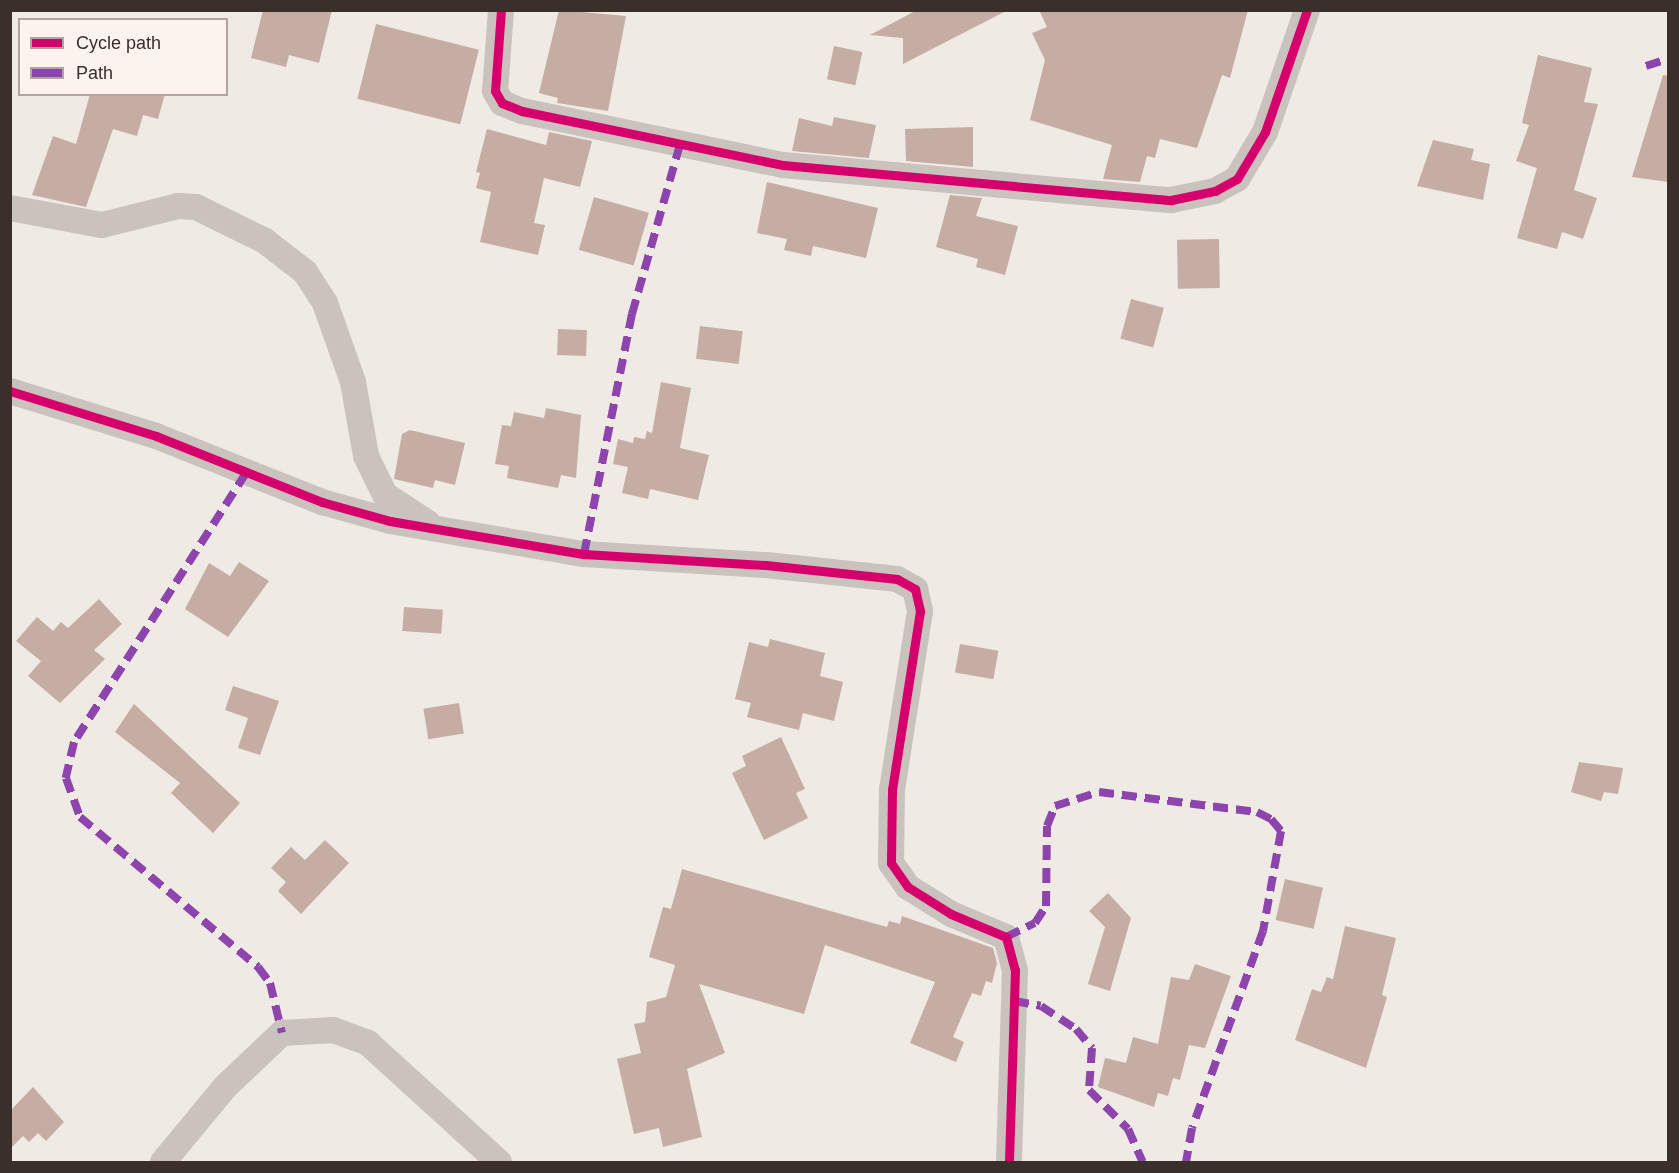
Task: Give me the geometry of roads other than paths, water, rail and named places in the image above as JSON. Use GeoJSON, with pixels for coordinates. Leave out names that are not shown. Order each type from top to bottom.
{"type":"FeatureCollection","features":[{"type":"Feature","properties":{"kind":"street"},"geometry":{"type":"LineString","coordinates":[[501,10],[495,91],[502,103],[522,111],[783,165],[1171,200],[1215,192],[1237,179],[1265,132],[1307,10]]}},
{"type":"Feature","properties":{"kind":"street"},"geometry":{"type":"LineString","coordinates":[[10,208],[102,225],[178,206],[196,207],[265,241],[305,272],[325,303],[353,382],[366,456],[385,495],[442,532]]}},
{"type":"Feature","properties":{"kind":"street"},"geometry":{"type":"LineString","coordinates":[[10,391],[156,436],[322,502],[442,532],[584,555],[897,579],[915,589],[920,611],[892,789],[891,863],[908,887],[951,914],[1006,937],[1015,970],[1009,1162]]}},
{"type":"Feature","properties":{"kind":"street"},"geometry":{"type":"LineString","coordinates":[[163,1162],[225,1087],[282,1033],[333,1030],[368,1043],[499,1162]]}}]}
